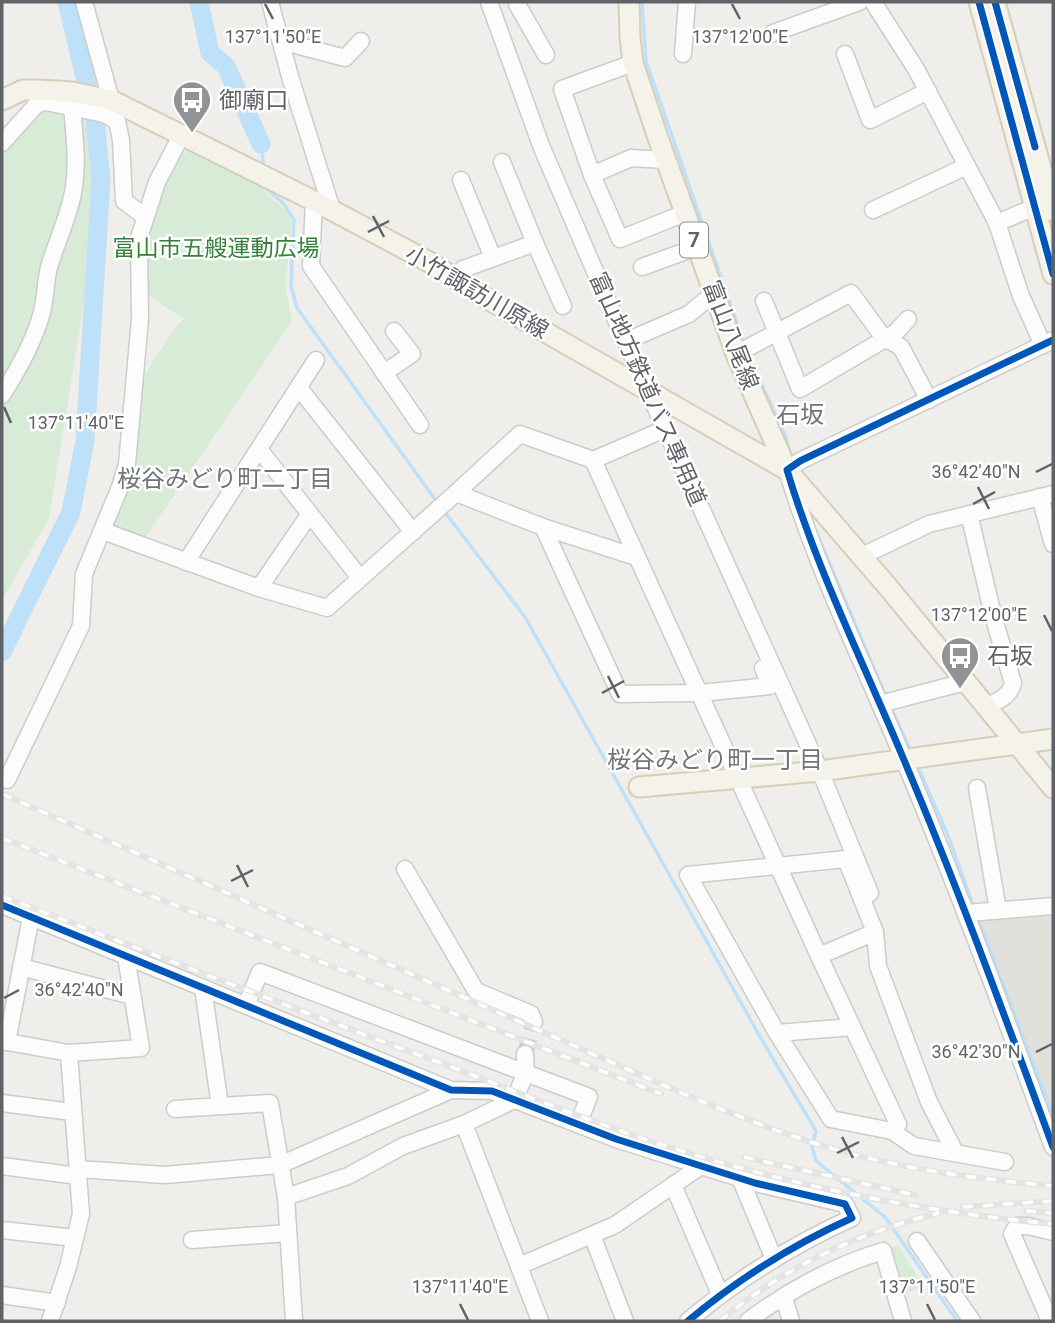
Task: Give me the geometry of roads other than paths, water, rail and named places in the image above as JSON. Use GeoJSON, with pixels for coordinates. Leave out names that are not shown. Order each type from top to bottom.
{"type":"FeatureCollection","features":[{"type":"Feature","properties":{"kind":"main road","name":"富山八尾線"},"geometry":{"type":"LineString","coordinates":[[629,2],[633,63],[736,354],[787,470],[1051,784]]}},
{"type":"Feature","properties":{"kind":"main road"},"geometry":{"type":"LineString","coordinates":[[979,2],[1048,204]]}},
{"type":"Feature","properties":{"kind":"main road"},"geometry":{"type":"LineString","coordinates":[[995,2],[1048,204],[1053,274]]}},
{"type":"Feature","properties":{"kind":"main road","name":"小竹諏訪川原線"},"geometry":{"type":"LineString","coordinates":[[2,100],[23,90],[72,99],[107,99],[323,206],[456,279],[787,470]]}},
{"type":"Feature","properties":{"kind":"main road"},"geometry":{"type":"LineString","coordinates":[[639,788],[820,771],[1053,739]]}},
{"type":"Feature","properties":{"kind":"street"},"geometry":{"type":"LineString","coordinates":[[84,2],[107,99]]}},
{"type":"Feature","properties":{"kind":"street"},"geometry":{"type":"LineString","coordinates":[[270,2],[323,206],[311,266],[420,425]]}},
{"type":"Feature","properties":{"kind":"street","name":"富山地方鉄道バス専用道"},"geometry":{"type":"LineString","coordinates":[[489,2],[542,148],[626,341],[642,387],[820,771],[870,893]]}},
{"type":"Feature","properties":{"kind":"street"},"geometry":{"type":"LineString","coordinates":[[683,54],[687,2]]}},
{"type":"Feature","properties":{"kind":"street"},"geometry":{"type":"LineString","coordinates":[[774,33],[859,2]]}},
{"type":"Feature","properties":{"kind":"street"},"geometry":{"type":"LineString","coordinates":[[873,2],[928,91],[997,223],[1021,296],[1048,343],[800,461],[787,470],[797,505],[844,622],[967,913],[1053,1147]]}},
{"type":"Feature","properties":{"kind":"street"},"geometry":{"type":"LineString","coordinates":[[516,4],[546,55]]}},
{"type":"Feature","properties":{"kind":"street"},"geometry":{"type":"LineString","coordinates":[[281,41],[345,58],[360,41]]}},
{"type":"Feature","properties":{"kind":"street"},"geometry":{"type":"LineString","coordinates":[[845,54],[870,120],[928,91]]}},
{"type":"Feature","properties":{"kind":"street"},"geometry":{"type":"LineString","coordinates":[[633,63],[562,89],[592,175],[620,239],[685,213]]}},
{"type":"Feature","properties":{"kind":"street"},"geometry":{"type":"LineString","coordinates":[[2,143],[37,104],[72,99],[104,114],[117,121],[121,140],[124,201],[144,216]]}},
{"type":"Feature","properties":{"kind":"street"},"geometry":{"type":"LineString","coordinates":[[2,395],[15,376],[37,329],[43,309],[49,266],[65,224],[74,185],[72,99]]}},
{"type":"Feature","properties":{"kind":"street"},"geometry":{"type":"LineString","coordinates":[[7,780],[81,626],[84,574],[127,464],[140,319],[139,238],[157,182],[181,136]]}},
{"type":"Feature","properties":{"kind":"street"},"geometry":{"type":"LineString","coordinates":[[592,175],[631,158],[666,160]]}},
{"type":"Feature","properties":{"kind":"street"},"geometry":{"type":"LineString","coordinates":[[502,162],[563,306]]}},
{"type":"Feature","properties":{"kind":"street"},"geometry":{"type":"LineString","coordinates":[[873,210],[967,166]]}},
{"type":"Feature","properties":{"kind":"street"},"geometry":{"type":"LineString","coordinates":[[461,180],[494,258]]}},
{"type":"Feature","properties":{"kind":"street"},"geometry":{"type":"LineString","coordinates":[[997,223],[1048,204]]}},
{"type":"Feature","properties":{"kind":"street"},"geometry":{"type":"LineString","coordinates":[[456,279],[463,269],[535,243]]}},
{"type":"Feature","properties":{"kind":"street"},"geometry":{"type":"LineString","coordinates":[[642,267],[697,247]]}},
{"type":"Feature","properties":{"kind":"street"},"geometry":{"type":"LineString","coordinates":[[736,354],[851,293],[884,338],[901,347],[929,400]]}},
{"type":"Feature","properties":{"kind":"street"},"geometry":{"type":"LineString","coordinates":[[626,341],[688,314],[715,296]]}},
{"type":"Feature","properties":{"kind":"street"},"geometry":{"type":"LineString","coordinates":[[764,301],[800,389],[895,332],[908,319]]}},
{"type":"Feature","properties":{"kind":"street"},"geometry":{"type":"LineString","coordinates":[[384,373],[412,354],[394,331]]}},
{"type":"Feature","properties":{"kind":"street"},"geometry":{"type":"LineString","coordinates":[[186,562],[316,360]]}},
{"type":"Feature","properties":{"kind":"street"},"geometry":{"type":"LineString","coordinates":[[542,527],[620,694],[700,693],[770,686],[658,432],[642,387]]}},
{"type":"Feature","properties":{"kind":"street"},"geometry":{"type":"LineString","coordinates":[[299,388],[413,532]]}},
{"type":"Feature","properties":{"kind":"street"},"geometry":{"type":"LineString","coordinates":[[103,531],[259,588],[327,608],[520,434],[593,460],[658,432]]}},
{"type":"Feature","properties":{"kind":"street"},"geometry":{"type":"LineString","coordinates":[[259,449],[360,578]]}},
{"type":"Feature","properties":{"kind":"street"},"geometry":{"type":"LineString","coordinates":[[593,460],[818,956],[898,1124],[892,1131]]}},
{"type":"Feature","properties":{"kind":"street"},"geometry":{"type":"LineString","coordinates":[[456,493],[542,527],[636,557]]}},
{"type":"Feature","properties":{"kind":"street"},"geometry":{"type":"LineString","coordinates":[[860,557],[929,524],[1047,496],[1053,544]]}},
{"type":"Feature","properties":{"kind":"street"},"geometry":{"type":"LineString","coordinates":[[969,514],[994,619],[1013,683],[1006,696],[986,707]]}},
{"type":"Feature","properties":{"kind":"street"},"geometry":{"type":"LineString","coordinates":[[259,588],[309,515]]}},
{"type":"Feature","properties":{"kind":"street"},"geometry":{"type":"LineString","coordinates":[[880,704],[965,682]]}},
{"type":"Feature","properties":{"kind":"street"},"geometry":{"type":"LineString","coordinates":[[977,788],[998,911]]}},
{"type":"Feature","properties":{"kind":"street"},"geometry":{"type":"LineString","coordinates":[[955,1152],[929,1102],[878,966],[875,932],[846,859],[778,868],[688,875],[777,1033],[831,1119],[892,1131],[914,1146],[1005,1162]]}},
{"type":"Feature","properties":{"kind":"street"},"geometry":{"type":"LineString","coordinates":[[405,869],[476,991],[531,1014],[534,1022]]}},
{"type":"Feature","properties":{"kind":"street"},"geometry":{"type":"LineString","coordinates":[[2,905],[451,1090],[492,1091],[701,1166],[845,1204],[852,1218],[774,1259],[720,1294],[688,1321]]}},
{"type":"Feature","properties":{"kind":"street"},"geometry":{"type":"LineString","coordinates":[[967,913],[1053,905]]}},
{"type":"Feature","properties":{"kind":"street"},"geometry":{"type":"LineString","coordinates":[[31,917],[4,1041],[69,1053],[141,1048],[126,956]]}},
{"type":"Feature","properties":{"kind":"street"},"geometry":{"type":"LineString","coordinates":[[818,956],[875,932]]}},
{"type":"Feature","properties":{"kind":"street"},"geometry":{"type":"LineString","coordinates":[[21,967],[132,996]]}},
{"type":"Feature","properties":{"kind":"street"},"geometry":{"type":"LineString","coordinates":[[246,1005],[260,972],[589,1097],[578,1124]]}},
{"type":"Feature","properties":{"kind":"street"},"geometry":{"type":"LineString","coordinates":[[203,988],[220,1106]]}},
{"type":"Feature","properties":{"kind":"street"},"geometry":{"type":"LineString","coordinates":[[777,1033],[852,1027]]}},
{"type":"Feature","properties":{"kind":"street"},"geometry":{"type":"LineString","coordinates":[[50,1321],[81,1214],[69,1053]]}},
{"type":"Feature","properties":{"kind":"street"},"geometry":{"type":"LineString","coordinates":[[286,1197],[348,1176],[403,1146],[464,1124],[514,1100],[526,1073],[525,1054]]}},
{"type":"Feature","properties":{"kind":"street"},"geometry":{"type":"LineString","coordinates":[[2,1166],[164,1175],[281,1165],[451,1090]]}},
{"type":"Feature","properties":{"kind":"street"},"geometry":{"type":"LineString","coordinates":[[2,1103],[72,1112]]}},
{"type":"Feature","properties":{"kind":"street"},"geometry":{"type":"LineString","coordinates":[[174,1110],[270,1103],[286,1197],[294,1321]]}},
{"type":"Feature","properties":{"kind":"street"},"geometry":{"type":"LineString","coordinates":[[464,1124],[540,1321]]}},
{"type":"Feature","properties":{"kind":"street"},"geometry":{"type":"LineString","coordinates":[[519,1266],[615,1225],[701,1166]]}},
{"type":"Feature","properties":{"kind":"street"},"geometry":{"type":"LineString","coordinates":[[740,1178],[774,1259]]}},
{"type":"Feature","properties":{"kind":"street"},"geometry":{"type":"LineString","coordinates":[[673,1185],[720,1294]]}},
{"type":"Feature","properties":{"kind":"street"},"geometry":{"type":"LineString","coordinates":[[1050,1321],[1012,1234],[1017,1226],[1053,1232]]}},
{"type":"Feature","properties":{"kind":"street"},"geometry":{"type":"LineString","coordinates":[[2,1230],[75,1238]]}},
{"type":"Feature","properties":{"kind":"street"},"geometry":{"type":"LineString","coordinates":[[192,1240],[288,1233]]}},
{"type":"Feature","properties":{"kind":"street"},"geometry":{"type":"LineString","coordinates":[[592,1235],[625,1321]]}},
{"type":"Feature","properties":{"kind":"street"},"geometry":{"type":"LineString","coordinates":[[917,1241],[972,1321]]}},
{"type":"Feature","properties":{"kind":"street"},"geometry":{"type":"LineString","coordinates":[[748,1321],[824,1275],[883,1251],[903,1321]]}},
{"type":"Feature","properties":{"kind":"street"},"geometry":{"type":"LineString","coordinates":[[2,1295],[57,1303]]}},
{"type":"Feature","properties":{"kind":"street"},"geometry":{"type":"LineString","coordinates":[[784,1298],[791,1321]]}},
{"type":"Feature","properties":{"kind":"waterway"},"geometry":{"type":"LineString","coordinates":[[2,652],[71,512],[85,441],[101,179],[95,119],[67,2]]}},
{"type":"Feature","properties":{"kind":"waterway"},"geometry":{"type":"LineString","coordinates":[[199,2],[210,53],[226,66],[261,144]]}},
{"type":"Feature","properties":{"kind":"waterway"},"geometry":{"type":"LineString","coordinates":[[642,2],[646,61],[744,344]]}},
{"type":"Feature","properties":{"kind":"waterway"},"geometry":{"type":"LineString","coordinates":[[261,144],[264,167]]}},
{"type":"Feature","properties":{"kind":"waterway"},"geometry":{"type":"LineString","coordinates":[[267,185],[268,190],[284,204],[294,220],[291,286],[297,308],[437,502]]}},
{"type":"Feature","properties":{"kind":"waterway"},"geometry":{"type":"LineString","coordinates":[[748,355],[785,435],[791,457]]}},
{"type":"Feature","properties":{"kind":"waterway"},"geometry":{"type":"LineString","coordinates":[[444,511],[525,617],[763,1042],[816,1131],[812,1146],[816,1161],[885,1217],[957,1321]]}},
{"type":"Feature","properties":{"kind":"waterway"},"geometry":{"type":"LineString","coordinates":[[817,534],[886,697]]}},
{"type":"Feature","properties":{"kind":"waterway"},"geometry":{"type":"LineString","coordinates":[[891,708],[911,752]]}},
{"type":"Feature","properties":{"kind":"waterway"},"geometry":{"type":"LineString","coordinates":[[917,765],[947,833],[974,907]]}},
{"type":"Feature","properties":{"kind":"waterway"},"geometry":{"type":"LineString","coordinates":[[978,918],[1053,1115]]}},
{"type":"Feature","properties":{"kind":"tunnel"},"geometry":{"type":"LineString","coordinates":[[525,1054],[534,1022]]}},
{"type":"Feature","properties":{"kind":"railway"},"geometry":{"type":"LineString","coordinates":[[2,794],[686,1095],[768,1127],[827,1147],[891,1163],[955,1175],[1053,1186]]}},
{"type":"Feature","properties":{"kind":"railway"},"geometry":{"type":"LineString","coordinates":[[2,838],[661,1094]]}},
{"type":"Feature","properties":{"kind":"railway"},"geometry":{"type":"LineString","coordinates":[[2,896],[565,1110],[691,1154],[844,1193],[949,1211],[1053,1224]]}},
{"type":"Feature","properties":{"kind":"railway"},"geometry":{"type":"LineString","coordinates":[[744,1157],[915,1195]]}},
{"type":"Feature","properties":{"kind":"railway"},"geometry":{"type":"LineString","coordinates":[[963,1207],[1053,1201]]}},
{"type":"Feature","properties":{"kind":"railway"},"geometry":{"type":"LineString","coordinates":[[1026,1211],[1053,1213]]}},
{"type":"Feature","properties":{"kind":"railway"},"geometry":{"type":"LineString","coordinates":[[720,1321],[770,1284],[823,1254],[880,1230],[939,1213]]}},
{"type":"Feature","properties":{"kind":"place","name":"御廟口"},"geometry":{"type":"Point","coordinates":[192,134]}},
{"type":"Feature","properties":{"kind":"place","name":"石坂"},"geometry":{"type":"Point","coordinates":[960,690]}},
{"type":"Feature","properties":{"kind":"district","name":"石坂"},"geometry":{"type":"Point","coordinates":[800,415]}},
{"type":"Feature","properties":{"kind":"district","name":"桜谷みどり町二丁目"},"geometry":{"type":"Point","coordinates":[225,479]}},
{"type":"Feature","properties":{"kind":"district","name":"桜谷みどり町一丁目"},"geometry":{"type":"Point","coordinates":[715,760]}},
{"type":"Feature","properties":{"kind":"park label","name":"富山市五艘運動広場"},"geometry":{"type":"Point","coordinates":[216,248]}}]}
